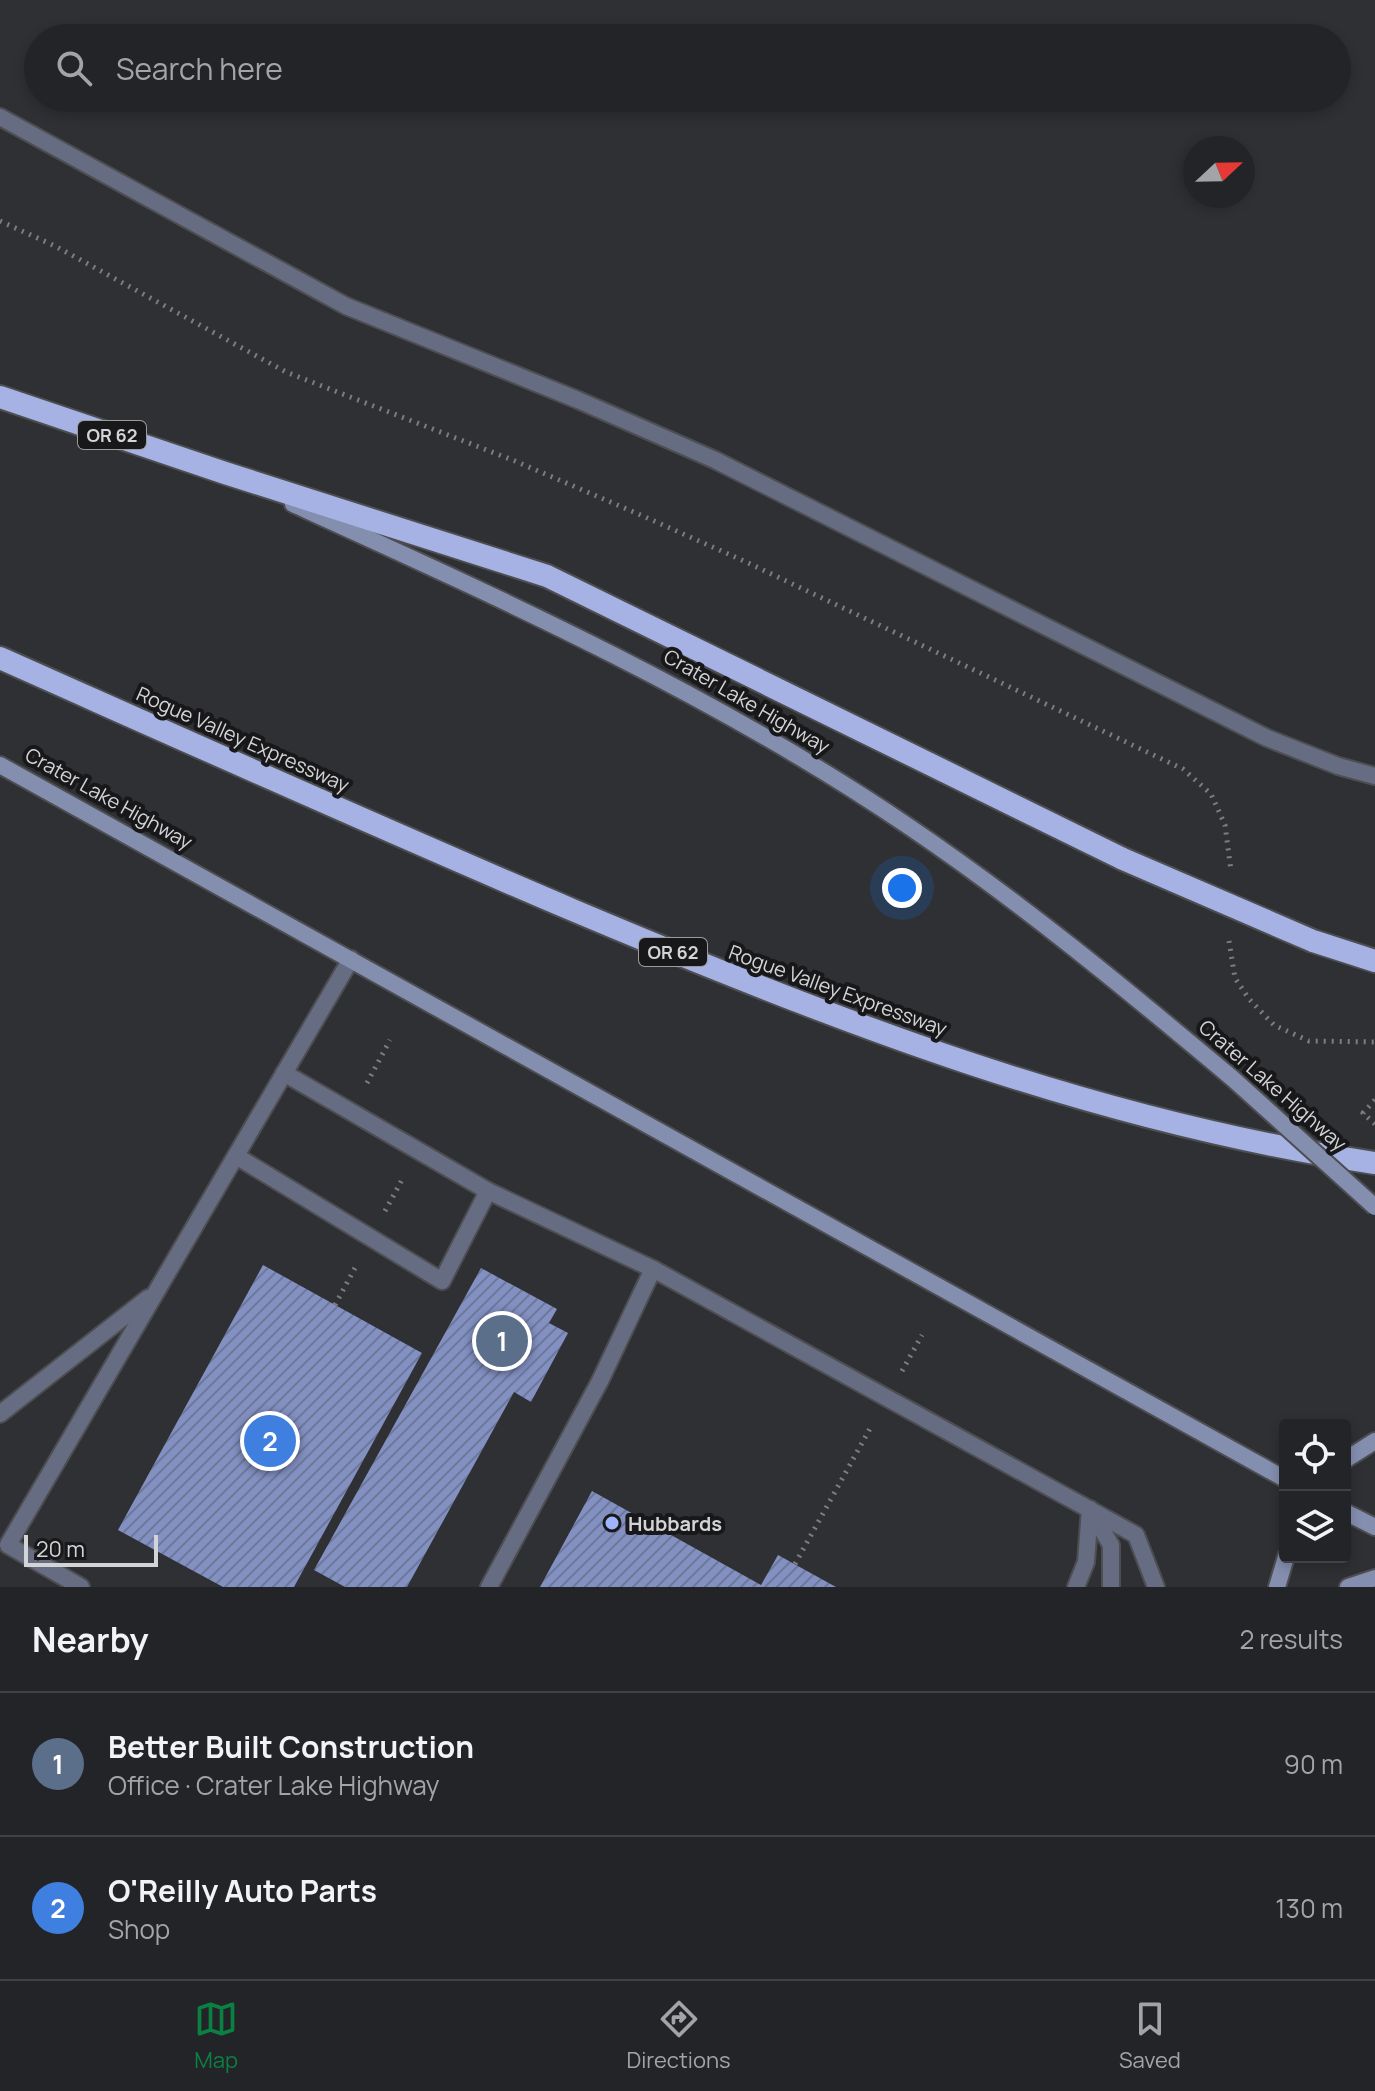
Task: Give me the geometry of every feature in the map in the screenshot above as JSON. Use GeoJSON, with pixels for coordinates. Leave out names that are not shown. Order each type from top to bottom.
{"type":"FeatureCollection","features":[{"type":"Feature","properties":{"kind":"highway","name":"Crater Lake Highway"},"geometry":{"type":"LineString","coordinates":[[0,397],[225,473]]}},
{"type":"Feature","properties":{"kind":"highway","name":"OR 62"},"geometry":{"type":"LineString","coordinates":[[225,473],[547,576],[1123,859],[1313,941],[1375,961]]}},
{"type":"Feature","properties":{"kind":"highway","name":"Rogue Valley Expressway"},"geometry":{"type":"LineString","coordinates":[[0,658],[451,858],[714,970],[872,1031],[1030,1085],[1184,1127],[1314,1154],[1375,1163]]}},
{"type":"Feature","properties":{"kind":"main road","name":"Crater Lake Highway"},"geometry":{"type":"LineString","coordinates":[[225,473],[522,608],[700,699],[908,826],[1074,947],[1232,1078],[1375,1207]]}},
{"type":"Feature","properties":{"kind":"main road","name":"Crater Lake Highway"},"geometry":{"type":"LineString","coordinates":[[0,765],[1279,1476]]}},
{"type":"Feature","properties":{"kind":"main road"},"geometry":{"type":"LineString","coordinates":[[1351,1456],[1375,1441]]}},
{"type":"Feature","properties":{"kind":"main road"},"geometry":{"type":"LineString","coordinates":[[1351,1515],[1375,1527]]}},
{"type":"Feature","properties":{"kind":"main road"},"geometry":{"type":"LineString","coordinates":[[1277,1587],[1284,1563]]}},
{"type":"Feature","properties":{"kind":"main road"},"geometry":{"type":"LineString","coordinates":[[1348,1587],[1375,1578]]}},
{"type":"Feature","properties":{"kind":"lane"},"geometry":{"type":"LineString","coordinates":[[0,117],[346,306],[578,400],[715,460],[1267,738],[1338,766],[1375,776]]}},
{"type":"Feature","properties":{"kind":"lane"},"geometry":{"type":"LineString","coordinates":[[81,1587],[8,1545],[351,959]]}},
{"type":"Feature","properties":{"kind":"lane"},"geometry":{"type":"LineString","coordinates":[[284,1073],[488,1191],[653,1269],[1136,1535],[1156,1587]]}},
{"type":"Feature","properties":{"kind":"lane"},"geometry":{"type":"LineString","coordinates":[[236,1156],[442,1281],[488,1191]]}},
{"type":"Feature","properties":{"kind":"lane"},"geometry":{"type":"LineString","coordinates":[[489,1587],[600,1381],[653,1269]]}},
{"type":"Feature","properties":{"kind":"lane"},"geometry":{"type":"LineString","coordinates":[[0,1414],[155,1293]]}},
{"type":"Feature","properties":{"kind":"lane"},"geometry":{"type":"LineString","coordinates":[[1076,1587],[1086,1562],[1090,1509]]}},
{"type":"Feature","properties":{"kind":"lane"},"geometry":{"type":"LineString","coordinates":[[1090,1509],[1111,1545],[1111,1587]]}},
{"type":"Feature","properties":{"kind":"path"},"geometry":{"type":"LineString","coordinates":[[0,221],[55,246],[286,372],[515,461],[663,525],[1183,769],[1211,794],[1225,825],[1232,860],[1231,874]]}},
{"type":"Feature","properties":{"kind":"path"},"geometry":{"type":"LineString","coordinates":[[1229,931],[1235,978],[1249,999],[1274,1025],[1309,1041],[1375,1042]]}},
{"type":"Feature","properties":{"kind":"path"},"geometry":{"type":"LineString","coordinates":[[1375,1100],[1363,1113],[1375,1124]]}},
{"type":"Feature","properties":{"kind":"path"},"geometry":{"type":"LineString","coordinates":[[795,1564],[922,1335]]}},
{"type":"Feature","properties":{"kind":"building"},"geometry":{"type":"Polygon","coordinates":[[[263,1265],[422,1353],[294,1587],[223,1587],[118,1530],[263,1265]]]}},
{"type":"Feature","properties":{"kind":"building"},"geometry":{"type":"Polygon","coordinates":[[[481,1268],[557,1309],[549,1323],[568,1333],[531,1402],[514,1392],[407,1587],[345,1587],[314,1570],[481,1268]]]}},
{"type":"Feature","properties":{"kind":"building","name":"Hubbards"},"geometry":{"type":"Polygon","coordinates":[[[592,1491],[761,1585],[778,1555],[836,1587],[540,1587],[592,1491]]]}},
{"type":"Feature","properties":{"kind":"place","name":"Better Built Construction"},"geometry":{"type":"Point","coordinates":[502,1341]}},
{"type":"Feature","properties":{"kind":"place","name":"O'Reilly Auto Parts"},"geometry":{"type":"Point","coordinates":[270,1441]}},
{"type":"Feature","properties":{"kind":"place","name":"Hubbards"},"geometry":{"type":"Point","coordinates":[612,1523]}}]}
